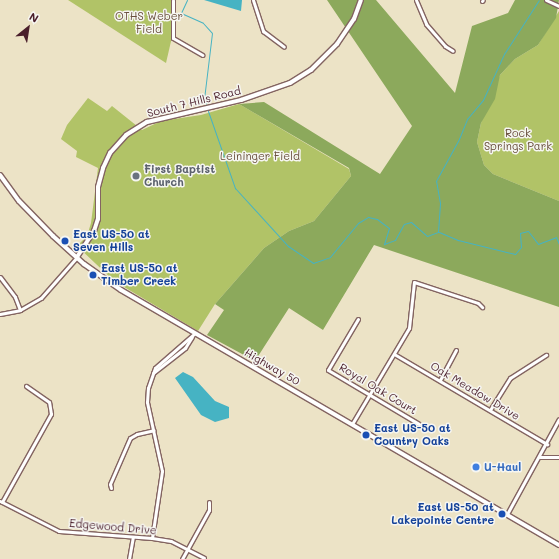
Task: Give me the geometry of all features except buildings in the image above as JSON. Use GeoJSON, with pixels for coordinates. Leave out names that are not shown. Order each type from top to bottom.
{"type":"FeatureCollection","features":[{"type":"Feature","properties":{"kind":"main road","name":"South 7 Hills Road"},"geometry":{"type":"LineString","coordinates":[[77,257],[94,231],[98,219],[98,187],[103,168],[110,153],[126,135],[146,122],[247,98],[290,83],[311,70],[337,44],[354,19],[361,0]]}},
{"type":"Feature","properties":{"kind":"main road","name":"Highway 50"},"geometry":{"type":"LineString","coordinates":[[0,175],[33,216],[77,257],[121,290],[559,545]]}},
{"type":"Feature","properties":{"kind":"street"},"geometry":{"type":"LineString","coordinates":[[173,0],[172,37],[202,55]]}},
{"type":"Feature","properties":{"kind":"street"},"geometry":{"type":"LineString","coordinates":[[253,0],[263,31],[284,47]]}},
{"type":"Feature","properties":{"kind":"street"},"geometry":{"type":"LineString","coordinates":[[416,0],[426,24],[445,46],[453,51]]}},
{"type":"Feature","properties":{"kind":"street"},"geometry":{"type":"LineString","coordinates":[[546,0],[559,6]]}},
{"type":"Feature","properties":{"kind":"street"},"geometry":{"type":"LineString","coordinates":[[0,314],[20,310],[41,298],[77,257]]}},
{"type":"Feature","properties":{"kind":"street"},"geometry":{"type":"LineString","coordinates":[[0,277],[15,297],[20,310]]}},
{"type":"Feature","properties":{"kind":"street"},"geometry":{"type":"LineString","coordinates":[[352,424],[409,328],[414,282],[478,302],[482,307]]}},
{"type":"Feature","properties":{"kind":"street","name":"Royal Oak Court"},"geometry":{"type":"LineString","coordinates":[[358,318],[328,370],[419,424]]}},
{"type":"Feature","properties":{"kind":"street"},"geometry":{"type":"LineString","coordinates":[[152,538],[162,471],[147,402],[153,373],[160,362],[195,333]]}},
{"type":"Feature","properties":{"kind":"street"},"geometry":{"type":"LineString","coordinates":[[440,380],[456,350]]}},
{"type":"Feature","properties":{"kind":"street","name":"Oak Meadow Drive"},"geometry":{"type":"LineString","coordinates":[[394,354],[547,444]]}},
{"type":"Feature","properties":{"kind":"street"},"geometry":{"type":"LineString","coordinates":[[490,410],[510,378],[546,355]]}},
{"type":"Feature","properties":{"kind":"street"},"geometry":{"type":"LineString","coordinates":[[1,502],[52,414],[49,402],[26,386]]}},
{"type":"Feature","properties":{"kind":"street"},"geometry":{"type":"LineString","coordinates":[[507,514],[558,426],[559,419]]}},
{"type":"Feature","properties":{"kind":"street"},"geometry":{"type":"LineString","coordinates":[[111,488],[110,484],[130,438],[154,430]]}},
{"type":"Feature","properties":{"kind":"street"},"geometry":{"type":"LineString","coordinates":[[540,457],[559,457]]}},
{"type":"Feature","properties":{"kind":"street","name":"Edgewood Drive"},"geometry":{"type":"LineString","coordinates":[[1,502],[59,531],[152,538],[171,541],[204,558]]}},
{"type":"Feature","properties":{"kind":"street"},"geometry":{"type":"LineString","coordinates":[[182,559],[209,510],[209,502]]}},
{"type":"Feature","properties":{"kind":"street"},"geometry":{"type":"LineString","coordinates":[[129,559],[133,537]]}},
{"type":"Feature","properties":{"kind":"green space","name":"OTHS Weber Field"},"geometry":{"type":"Polygon","coordinates":[[[68,0],[173,0],[172,37],[166,63],[68,0]]]}},
{"type":"Feature","properties":{"kind":"green space"},"geometry":{"type":"Polygon","coordinates":[[[327,0],[376,0],[455,93],[472,26],[508,13],[515,0],[559,0],[556,18],[538,45],[515,59],[500,75],[495,99],[481,123],[477,142],[484,165],[493,174],[559,201],[559,307],[374,245],[323,330],[289,308],[255,361],[207,335],[224,310],[215,304],[264,248],[289,231],[314,221],[351,176],[349,168],[239,104],[264,102],[380,174],[412,126],[327,0]]]}},
{"type":"Feature","properties":{"kind":"green space","name":"Rock Springs Park"},"geometry":{"type":"Polygon","coordinates":[[[559,11],[559,201],[493,174],[484,165],[477,142],[481,123],[500,75],[515,59],[538,45],[559,11]]]}},
{"type":"Feature","properties":{"kind":"green space","name":"Leininger Field"},"geometry":{"type":"Polygon","coordinates":[[[88,98],[107,111],[112,106],[142,130],[161,121],[201,115],[239,104],[349,169],[351,176],[314,221],[289,231],[264,248],[215,304],[198,331],[114,281],[77,246],[87,236],[91,223],[98,168],[76,157],[77,151],[61,139],[67,125],[88,98]]]}},
{"type":"Feature","properties":{"kind":"water"},"geometry":{"type":"Polygon","coordinates":[[[204,0],[242,0],[241,11],[204,0]]]}},
{"type":"Feature","properties":{"kind":"water"},"geometry":{"type":"Polygon","coordinates":[[[183,372],[193,377],[215,401],[229,407],[229,418],[215,422],[201,415],[175,378],[183,372]]]}},
{"type":"Feature","properties":{"kind":"waterway"},"geometry":{"type":"LineString","coordinates":[[187,0],[181,13],[203,23],[212,33],[204,99],[206,104]]}},
{"type":"Feature","properties":{"kind":"waterway"},"geometry":{"type":"LineString","coordinates":[[438,232],[440,203],[436,181],[459,139],[467,119],[483,100],[504,54],[539,0]]}},
{"type":"Feature","properties":{"kind":"waterway"},"geometry":{"type":"LineString","coordinates":[[208,111],[235,188],[288,246],[313,263],[330,257],[358,223],[368,217],[377,219],[389,228],[384,244],[395,240],[404,224],[411,222],[427,236],[438,232]]}},
{"type":"Feature","properties":{"kind":"waterway"},"geometry":{"type":"LineString","coordinates":[[439,232],[458,240],[515,254],[521,247],[520,233],[528,231],[538,244],[556,237],[559,244]]}},
{"type":"Feature","properties":{"kind":"place","name":"First Baptist Church"},"geometry":{"type":"Point","coordinates":[136,176]}},
{"type":"Feature","properties":{"kind":"place","name":"East US-50 at Seven Hills"},"geometry":{"type":"Point","coordinates":[65,241]}},
{"type":"Feature","properties":{"kind":"place","name":"East US-50 at Timber Creek"},"geometry":{"type":"Point","coordinates":[93,275]}},
{"type":"Feature","properties":{"kind":"place","name":"East US-50 at Country Oaks"},"geometry":{"type":"Point","coordinates":[366,435]}},
{"type":"Feature","properties":{"kind":"place","name":"U-Haul"},"geometry":{"type":"Point","coordinates":[476,467]}},
{"type":"Feature","properties":{"kind":"place","name":"East US-50 at Lakepointe Centre"},"geometry":{"type":"Point","coordinates":[502,514]}}]}
